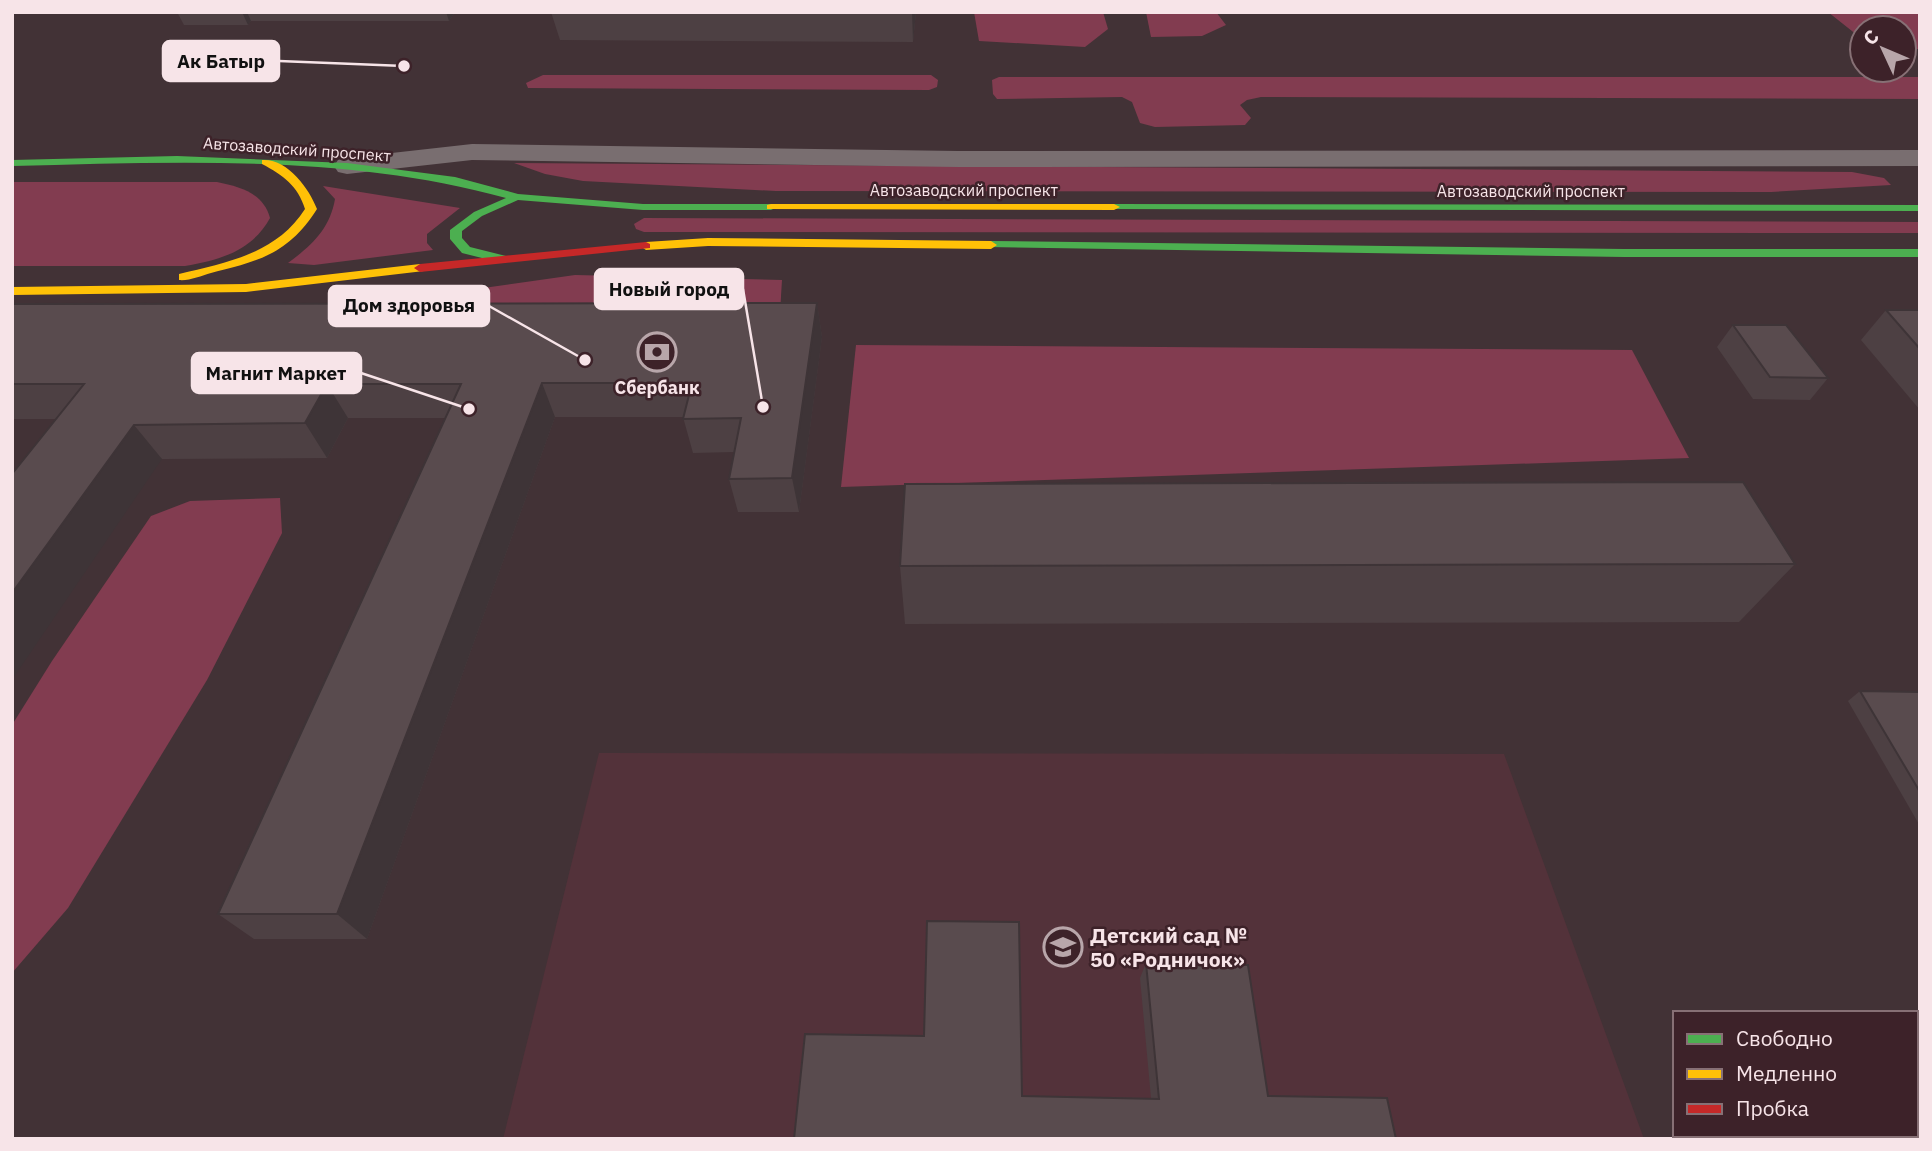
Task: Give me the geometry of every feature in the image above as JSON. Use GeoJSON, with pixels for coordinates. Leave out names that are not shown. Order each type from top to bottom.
{"type":"FeatureCollection","features":[{"type":"Feature","properties":{"kind":"street"},"geometry":{"type":"LineString","coordinates":[[347,166],[472,152],[958,159],[1920,158]]}},
{"type":"Feature","properties":{"kind":"street","name":"Автозаводский проспект"},"geometry":{"type":"LineString","coordinates":[[12,163],[177,159],[347,166],[455,180],[517,197],[643,207],[1920,208]]}},
{"type":"Feature","properties":{"kind":"street"},"geometry":{"type":"LineString","coordinates":[[130,291],[219,268],[267,249],[296,231],[310,209],[307,191],[293,177],[265,162]]}},
{"type":"Feature","properties":{"kind":"street"},"geometry":{"type":"LineString","coordinates":[[506,260],[466,250],[456,239],[456,230],[478,214],[517,197]]}},
{"type":"Feature","properties":{"kind":"street"},"geometry":{"type":"LineString","coordinates":[[12,291],[247,288],[661,243],[1624,253],[1920,253]]}},
{"type":"Feature","properties":{"kind":"shaded area"},"geometry":{"type":"Polygon","coordinates":[[[974,12],[1103,12],[1108,29],[1085,47],[979,41],[974,12]]]}},
{"type":"Feature","properties":{"kind":"shaded area"},"geometry":{"type":"Polygon","coordinates":[[[1146,12],[1216,12],[1226,25],[1202,36],[1151,37],[1146,12]]]}},
{"type":"Feature","properties":{"kind":"shaded area"},"geometry":{"type":"Polygon","coordinates":[[[1828,12],[1920,12],[1920,49],[1918,14],[1848,14],[1848,28],[1828,12]]]}},
{"type":"Feature","properties":{"kind":"shaded area"},"geometry":{"type":"Polygon","coordinates":[[[543,75],[931,75],[938,80],[937,87],[929,90],[528,88],[526,83],[543,75]]]}},
{"type":"Feature","properties":{"kind":"shaded area"},"geometry":{"type":"Polygon","coordinates":[[[999,77],[1848,77],[1848,84],[1918,84],[1920,77],[1920,99],[1261,97],[1247,100],[1240,105],[1251,118],[1245,125],[1155,127],[1140,123],[1132,102],[1122,97],[997,99],[993,94],[992,80],[999,77]]]}},
{"type":"Feature","properties":{"kind":"shaded area"},"geometry":{"type":"Polygon","coordinates":[[[514,163],[1852,172],[1884,178],[1891,185],[1771,192],[776,191],[583,181],[545,174],[514,163]]]}},
{"type":"Feature","properties":{"kind":"shaded area"},"geometry":{"type":"Polygon","coordinates":[[[12,182],[217,182],[250,192],[267,209],[270,218],[254,239],[234,252],[211,261],[185,266],[12,266],[12,182]]]}},
{"type":"Feature","properties":{"kind":"shaded area"},"geometry":{"type":"Polygon","coordinates":[[[323,186],[460,208],[427,234],[427,243],[433,250],[314,265],[288,263],[312,243],[329,219],[335,199],[323,186]]]}},
{"type":"Feature","properties":{"kind":"shaded area"},"geometry":{"type":"Polygon","coordinates":[[[644,218],[1920,222],[1920,233],[644,232],[636,229],[634,224],[644,218]]]}},
{"type":"Feature","properties":{"kind":"shaded area"},"geometry":{"type":"Polygon","coordinates":[[[575,275],[782,280],[780,313],[421,317],[455,292],[575,275]]]}},
{"type":"Feature","properties":{"kind":"shaded area"},"geometry":{"type":"Polygon","coordinates":[[[856,345],[1632,350],[1689,458],[841,487],[856,345]]]}},
{"type":"Feature","properties":{"kind":"shaded area"},"geometry":{"type":"Polygon","coordinates":[[[280,498],[282,533],[207,680],[68,908],[12,973],[12,725],[52,661],[151,516],[190,501],[280,498]]]}},
{"type":"Feature","properties":{"kind":"shaded area","name":"Детский сад № 50 «Родничок»"},"geometry":{"type":"Polygon","coordinates":[[[599,753],[1504,754],[1644,1139],[503,1139],[599,753]]]}},
{"type":"Feature","properties":{"kind":"building"},"geometry":{"type":"Polygon","coordinates":[[[755,12],[912,12],[912,13],[755,12]]]}},
{"type":"Feature","properties":{"kind":"building"},"geometry":{"type":"Polygon","coordinates":[[[817,303],[792,478],[729,479],[741,418],[683,419],[692,383],[542,383],[337,914],[218,914],[461,384],[327,384],[305,423],[134,425],[12,593],[12,474],[84,384],[12,384],[12,304],[817,303]]]}},
{"type":"Feature","properties":{"kind":"building"},"geometry":{"type":"Polygon","coordinates":[[[1886,310],[1920,310],[1920,349],[1886,310]]]}},
{"type":"Feature","properties":{"kind":"building"},"geometry":{"type":"Polygon","coordinates":[[[1733,325],[1786,325],[1828,378],[1770,377],[1733,325]]]}},
{"type":"Feature","properties":{"kind":"building"},"geometry":{"type":"Polygon","coordinates":[[[1743,482],[1795,564],[900,566],[905,484],[1743,482]]]}},
{"type":"Feature","properties":{"kind":"building"},"geometry":{"type":"Polygon","coordinates":[[[1860,691],[1920,692],[1920,792],[1860,691]]]}},
{"type":"Feature","properties":{"kind":"building"},"geometry":{"type":"Polygon","coordinates":[[[927,921],[1019,922],[1022,1096],[1159,1099],[1146,963],[1248,965],[1268,1096],[1387,1098],[1396,1139],[794,1139],[805,1034],[924,1036],[927,921]]]}},
{"type":"Feature","properties":{"kind":"traffic: fast"},"geometry":{"type":"LineString","coordinates":[[12,163],[177,159],[347,166],[455,180],[517,197],[643,207],[771,207]]}},
{"type":"Feature","properties":{"kind":"traffic: fast"},"geometry":{"type":"LineString","coordinates":[[502,259],[466,250],[456,239],[456,230],[478,214],[517,197]]}},
{"type":"Feature","properties":{"kind":"traffic: fast"},"geometry":{"type":"LineString","coordinates":[[1114,207],[1920,208]]}},
{"type":"Feature","properties":{"kind":"traffic: fast"},"geometry":{"type":"LineString","coordinates":[[991,245],[1624,253],[1920,253]]}},
{"type":"Feature","properties":{"kind":"traffic: slow"},"geometry":{"type":"LineString","coordinates":[[183,277],[257,255],[283,241],[300,227],[311,209],[304,192],[288,175],[266,162]]}},
{"type":"Feature","properties":{"kind":"traffic: slow"},"geometry":{"type":"LineString","coordinates":[[771,207],[1114,207]]}},
{"type":"Feature","properties":{"kind":"traffic: slow"},"geometry":{"type":"LineString","coordinates":[[646,246],[708,242],[991,245]]}},
{"type":"Feature","properties":{"kind":"traffic: slow"},"geometry":{"type":"LineString","coordinates":[[12,291],[246,288],[420,268]]}},
{"type":"Feature","properties":{"kind":"traffic: jam"},"geometry":{"type":"LineString","coordinates":[[420,268],[646,246]]}},
{"type":"Feature","properties":{"kind":"place","name":"Ак Батыр"},"geometry":{"type":"Point","coordinates":[404,66]}},
{"type":"Feature","properties":{"kind":"place","name":"Сбербанк"},"geometry":{"type":"Point","coordinates":[657,352]}},
{"type":"Feature","properties":{"kind":"place","name":"Дом здоровья"},"geometry":{"type":"Point","coordinates":[585,360]}},
{"type":"Feature","properties":{"kind":"place","name":"Новый город"},"geometry":{"type":"Point","coordinates":[763,407]}},
{"type":"Feature","properties":{"kind":"place","name":"Магнит Маркет"},"geometry":{"type":"Point","coordinates":[469,409]}},
{"type":"Feature","properties":{"kind":"place","name":"Детский сад № 50 «Родничок»"},"geometry":{"type":"Point","coordinates":[1063,947]}}]}
